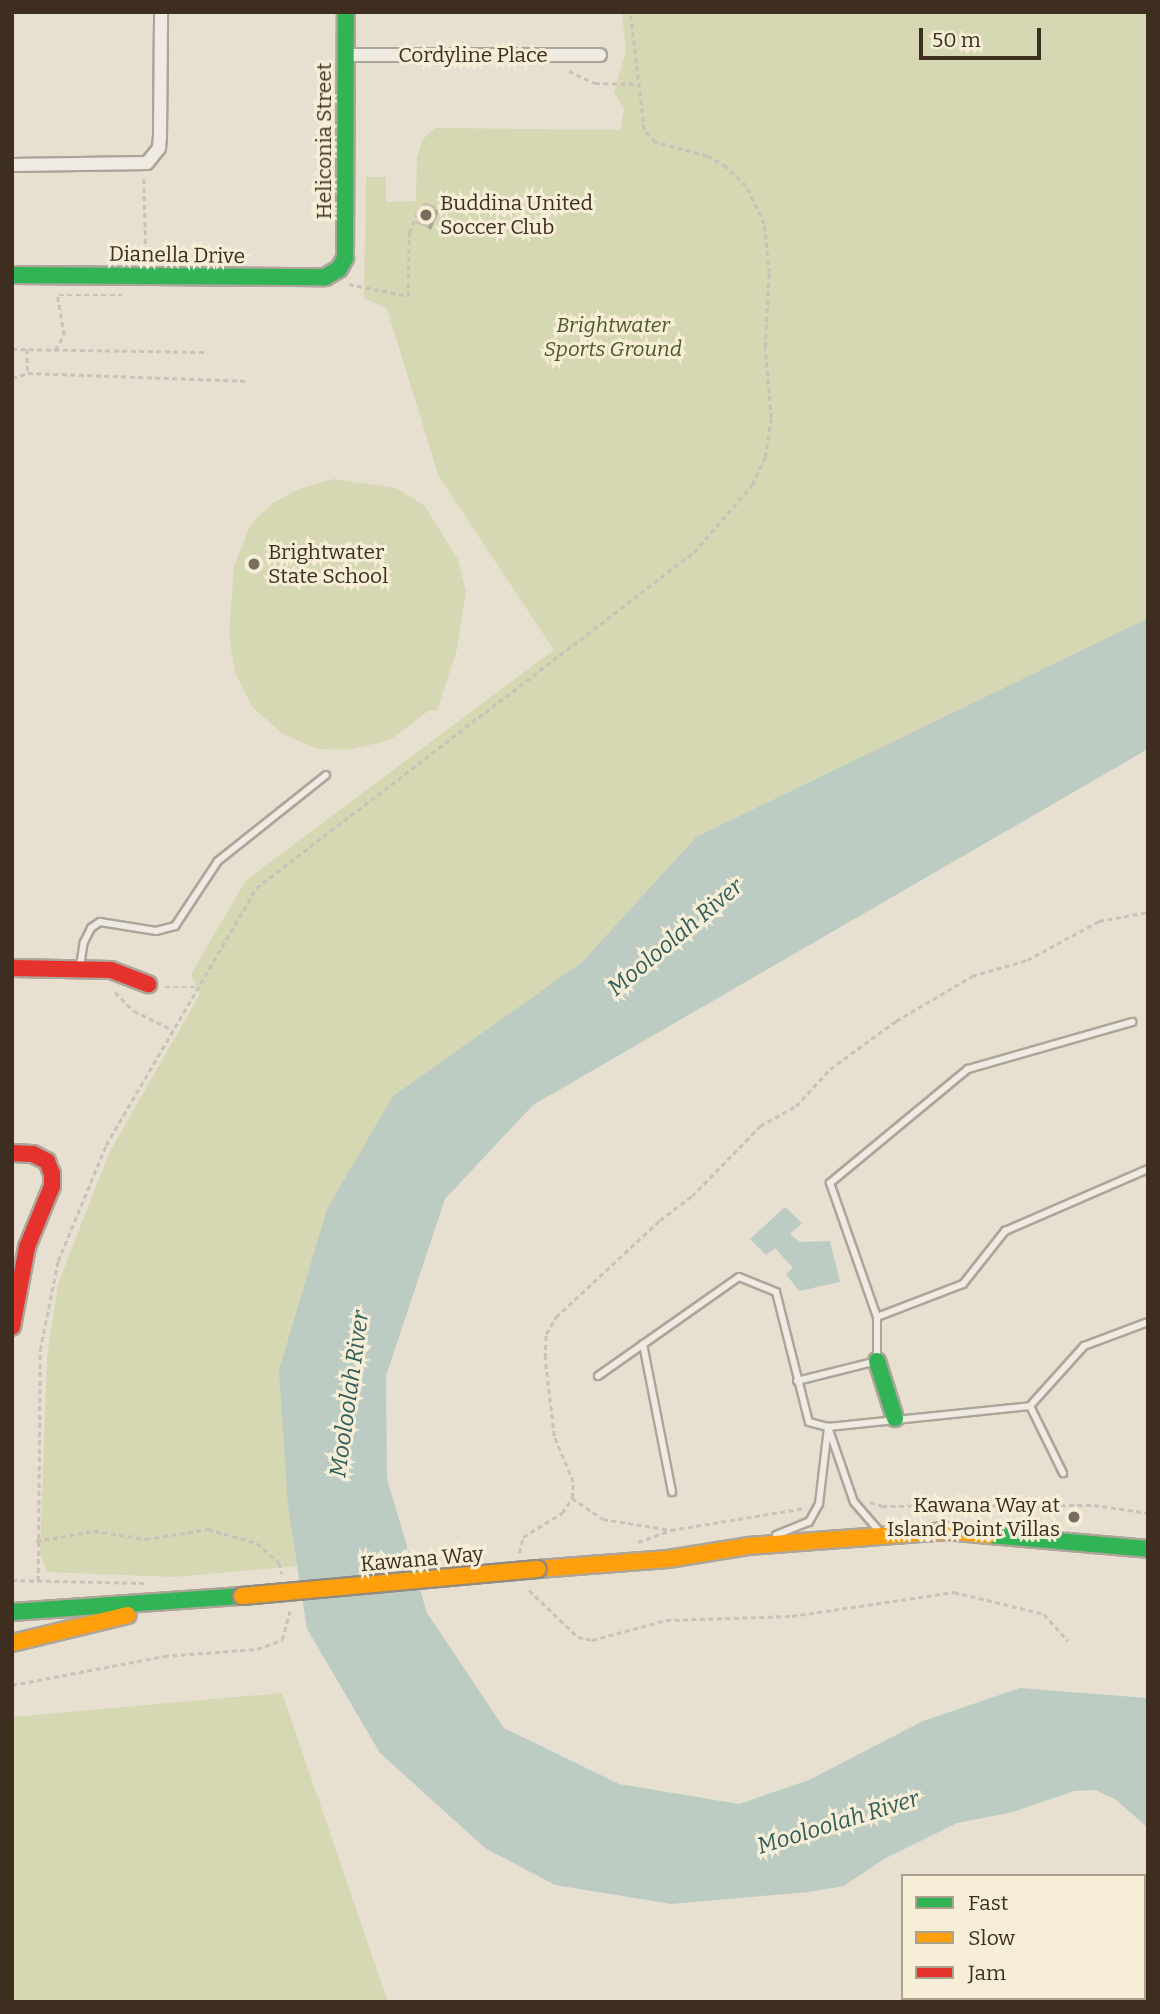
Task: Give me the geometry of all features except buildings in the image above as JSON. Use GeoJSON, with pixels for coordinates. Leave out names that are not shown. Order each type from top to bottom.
{"type":"FeatureCollection","features":[{"type":"Feature","properties":{"kind":"main road","name":"Heliconia Street"},"geometry":{"type":"LineString","coordinates":[[342,276],[345,258],[346,12]]}},
{"type":"Feature","properties":{"kind":"main road","name":"Dianella Drive"},"geometry":{"type":"LineString","coordinates":[[12,275],[342,276]]}},
{"type":"Feature","properties":{"kind":"main road"},"geometry":{"type":"LineString","coordinates":[[12,968],[111,970],[148,985]]}},
{"type":"Feature","properties":{"kind":"main road"},"geometry":{"type":"LineString","coordinates":[[12,1153],[33,1154],[47,1161],[52,1174],[51,1186],[27,1247],[12,1327]]}},
{"type":"Feature","properties":{"kind":"main road"},"geometry":{"type":"LineString","coordinates":[[877,1361],[895,1418]]}},
{"type":"Feature","properties":{"kind":"main road","name":"Kawana Way"},"geometry":{"type":"LineString","coordinates":[[12,1612],[181,1602],[668,1559],[748,1546],[883,1534],[947,1531],[1148,1549]]}},
{"type":"Feature","properties":{"kind":"main road","name":"Kawana Way"},"geometry":{"type":"LineString","coordinates":[[668,1559],[717,1562],[1010,1536]]}},
{"type":"Feature","properties":{"kind":"main road","name":"Kawana Way"},"geometry":{"type":"LineString","coordinates":[[12,1643],[181,1602]]}},
{"type":"Feature","properties":{"kind":"street"},"geometry":{"type":"LineString","coordinates":[[12,165],[147,163],[159,148],[161,12]]}},
{"type":"Feature","properties":{"kind":"street","name":"Cordyline Place"},"geometry":{"type":"LineString","coordinates":[[345,55],[600,55]]}},
{"type":"Feature","properties":{"kind":"lane"},"geometry":{"type":"LineString","coordinates":[[80,968],[87,936],[100,922],[156,931],[175,926],[218,861],[326,775]]}},
{"type":"Feature","properties":{"kind":"lane"},"geometry":{"type":"LineString","coordinates":[[797,1381],[877,1361],[877,1317],[831,1183],[968,1069],[1132,1022]]}},
{"type":"Feature","properties":{"kind":"lane"},"geometry":{"type":"LineString","coordinates":[[877,1317],[963,1284],[1005,1230],[1148,1170]]}},
{"type":"Feature","properties":{"kind":"lane"},"geometry":{"type":"LineString","coordinates":[[598,1376],[739,1277],[776,1292],[809,1422],[828,1426],[1030,1406],[1084,1346],[1148,1322]]}},
{"type":"Feature","properties":{"kind":"lane"},"geometry":{"type":"LineString","coordinates":[[643,1344],[672,1492]]}},
{"type":"Feature","properties":{"kind":"lane"},"geometry":{"type":"LineString","coordinates":[[1030,1406],[1063,1472]]}},
{"type":"Feature","properties":{"kind":"lane"},"geometry":{"type":"LineString","coordinates":[[828,1426],[854,1502],[863,1518],[883,1534]]}},
{"type":"Feature","properties":{"kind":"lane"},"geometry":{"type":"LineString","coordinates":[[748,1546],[809,1522],[819,1504],[828,1426]]}},
{"type":"Feature","properties":{"kind":"path"},"geometry":{"type":"LineString","coordinates":[[38,1581],[40,1350],[58,1261],[106,1145],[256,888],[694,552],[751,485],[765,457],[771,418],[765,347],[768,249],[764,224],[746,187],[726,167],[707,156],[655,142],[644,130],[631,12]]}},
{"type":"Feature","properties":{"kind":"path"},"geometry":{"type":"LineString","coordinates":[[563,69],[595,83],[639,84]]}},
{"type":"Feature","properties":{"kind":"path"},"geometry":{"type":"LineString","coordinates":[[132,179],[146,179],[146,249],[159,251],[159,276]]}},
{"type":"Feature","properties":{"kind":"path"},"geometry":{"type":"LineString","coordinates":[[342,276],[408,296],[409,233],[419,208]]}},
{"type":"Feature","properties":{"kind":"path"},"geometry":{"type":"LineString","coordinates":[[55,350],[64,335],[57,295]]}},
{"type":"Feature","properties":{"kind":"path"},"geometry":{"type":"LineString","coordinates":[[12,349],[206,352]]}},
{"type":"Feature","properties":{"kind":"path"},"geometry":{"type":"LineString","coordinates":[[27,349],[28,373]]}},
{"type":"Feature","properties":{"kind":"path"},"geometry":{"type":"LineString","coordinates":[[12,378],[28,373],[249,381]]}},
{"type":"Feature","properties":{"kind":"path"},"geometry":{"type":"LineString","coordinates":[[521,1559],[517,1546],[523,1537],[562,1513],[572,1499],[573,1482],[554,1436],[545,1358],[546,1334],[556,1317],[660,1220],[700,1189],[760,1126],[796,1106],[830,1069],[896,1021],[972,976],[1027,960],[1099,921],[1148,912]]}},
{"type":"Feature","properties":{"kind":"path"},"geometry":{"type":"LineString","coordinates":[[108,984],[134,1011],[173,1030]]}},
{"type":"Feature","properties":{"kind":"path"},"geometry":{"type":"LineString","coordinates":[[148,985],[198,987]]}},
{"type":"Feature","properties":{"kind":"path"},"geometry":{"type":"LineString","coordinates":[[12,1580],[151,1583]]}},
{"type":"Feature","properties":{"kind":"path"},"geometry":{"type":"LineString","coordinates":[[527,1583],[531,1596],[578,1637],[592,1640],[666,1620],[792,1616],[954,1592],[1044,1614],[1068,1641]]}},
{"type":"Feature","properties":{"kind":"green space","name":"Brightwater Sports Ground"},"geometry":{"type":"Polygon","coordinates":[[[622,12],[1148,12],[1148,618],[696,837],[582,962],[393,1096],[288,1507],[297,1566],[174,1577],[47,1572],[40,1554],[47,1358],[58,1284],[109,1153],[200,994],[191,974],[246,880],[554,650],[439,477],[387,309],[364,298],[366,177],[386,177],[386,202],[416,201],[417,157],[423,139],[435,128],[620,130],[624,109],[614,92],[626,51],[622,12]]]}},
{"type":"Feature","properties":{"kind":"green space"},"geometry":{"type":"Polygon","coordinates":[[[334,479],[396,488],[425,506],[458,560],[466,592],[457,649],[437,710],[428,711],[390,740],[348,750],[317,749],[283,734],[252,707],[235,673],[229,636],[234,566],[251,524],[273,503],[301,488],[334,479]]]}},
{"type":"Feature","properties":{"kind":"green space"},"geometry":{"type":"Polygon","coordinates":[[[282,1693],[388,2002],[12,2002],[12,1717],[282,1693]]]}},
{"type":"Feature","properties":{"kind":"water","name":"Mooloolah River"},"geometry":{"type":"Polygon","coordinates":[[[1148,618],[1148,749],[533,1105],[445,1199],[386,1376],[387,1479],[427,1613],[504,1728],[619,1784],[739,1804],[809,1780],[923,1721],[1020,1688],[1147,1698],[1148,1828],[1115,1799],[1095,1790],[1074,1791],[1013,1812],[957,1823],[884,1859],[844,1886],[809,1892],[671,1904],[555,1885],[485,1848],[380,1753],[307,1629],[288,1507],[279,1370],[327,1209],[393,1096],[582,962],[696,837],[1148,618]]]}},
{"type":"Feature","properties":{"kind":"water"},"geometry":{"type":"Polygon","coordinates":[[[785,1207],[802,1223],[790,1234],[800,1242],[830,1241],[840,1282],[799,1291],[786,1274],[793,1268],[775,1248],[766,1255],[750,1239],[785,1207]]]}},
{"type":"Feature","properties":{"kind":"traffic: fast"},"geometry":{"type":"LineString","coordinates":[[12,275],[325,277],[339,269],[345,258],[346,12]]}},
{"type":"Feature","properties":{"kind":"traffic: fast"},"geometry":{"type":"LineString","coordinates":[[877,1361],[895,1418]]}},
{"type":"Feature","properties":{"kind":"traffic: fast"},"geometry":{"type":"LineString","coordinates":[[989,1535],[1148,1549]]}},
{"type":"Feature","properties":{"kind":"traffic: fast"},"geometry":{"type":"LineString","coordinates":[[12,1612],[242,1596]]}},
{"type":"Feature","properties":{"kind":"traffic: slow"},"geometry":{"type":"LineString","coordinates":[[538,1569],[668,1559],[748,1546],[947,1531],[989,1535]]}},
{"type":"Feature","properties":{"kind":"traffic: slow"},"geometry":{"type":"LineString","coordinates":[[242,1596],[538,1569]]}},
{"type":"Feature","properties":{"kind":"traffic: slow"},"geometry":{"type":"LineString","coordinates":[[12,1643],[128,1615]]}},
{"type":"Feature","properties":{"kind":"traffic: jam"},"geometry":{"type":"LineString","coordinates":[[12,968],[111,970],[148,984]]}},
{"type":"Feature","properties":{"kind":"traffic: jam"},"geometry":{"type":"LineString","coordinates":[[12,1153],[33,1154],[47,1161],[52,1174],[52,1186],[27,1247],[12,1327]]}},
{"type":"Feature","properties":{"kind":"place","name":"Buddina United Soccer Club"},"geometry":{"type":"Point","coordinates":[426,215]}},
{"type":"Feature","properties":{"kind":"place","name":"Brightwater State School"},"geometry":{"type":"Point","coordinates":[254,564]}},
{"type":"Feature","properties":{"kind":"place","name":"Kawana Way at Island Point Villas"},"geometry":{"type":"Point","coordinates":[1074,1517]}}]}
